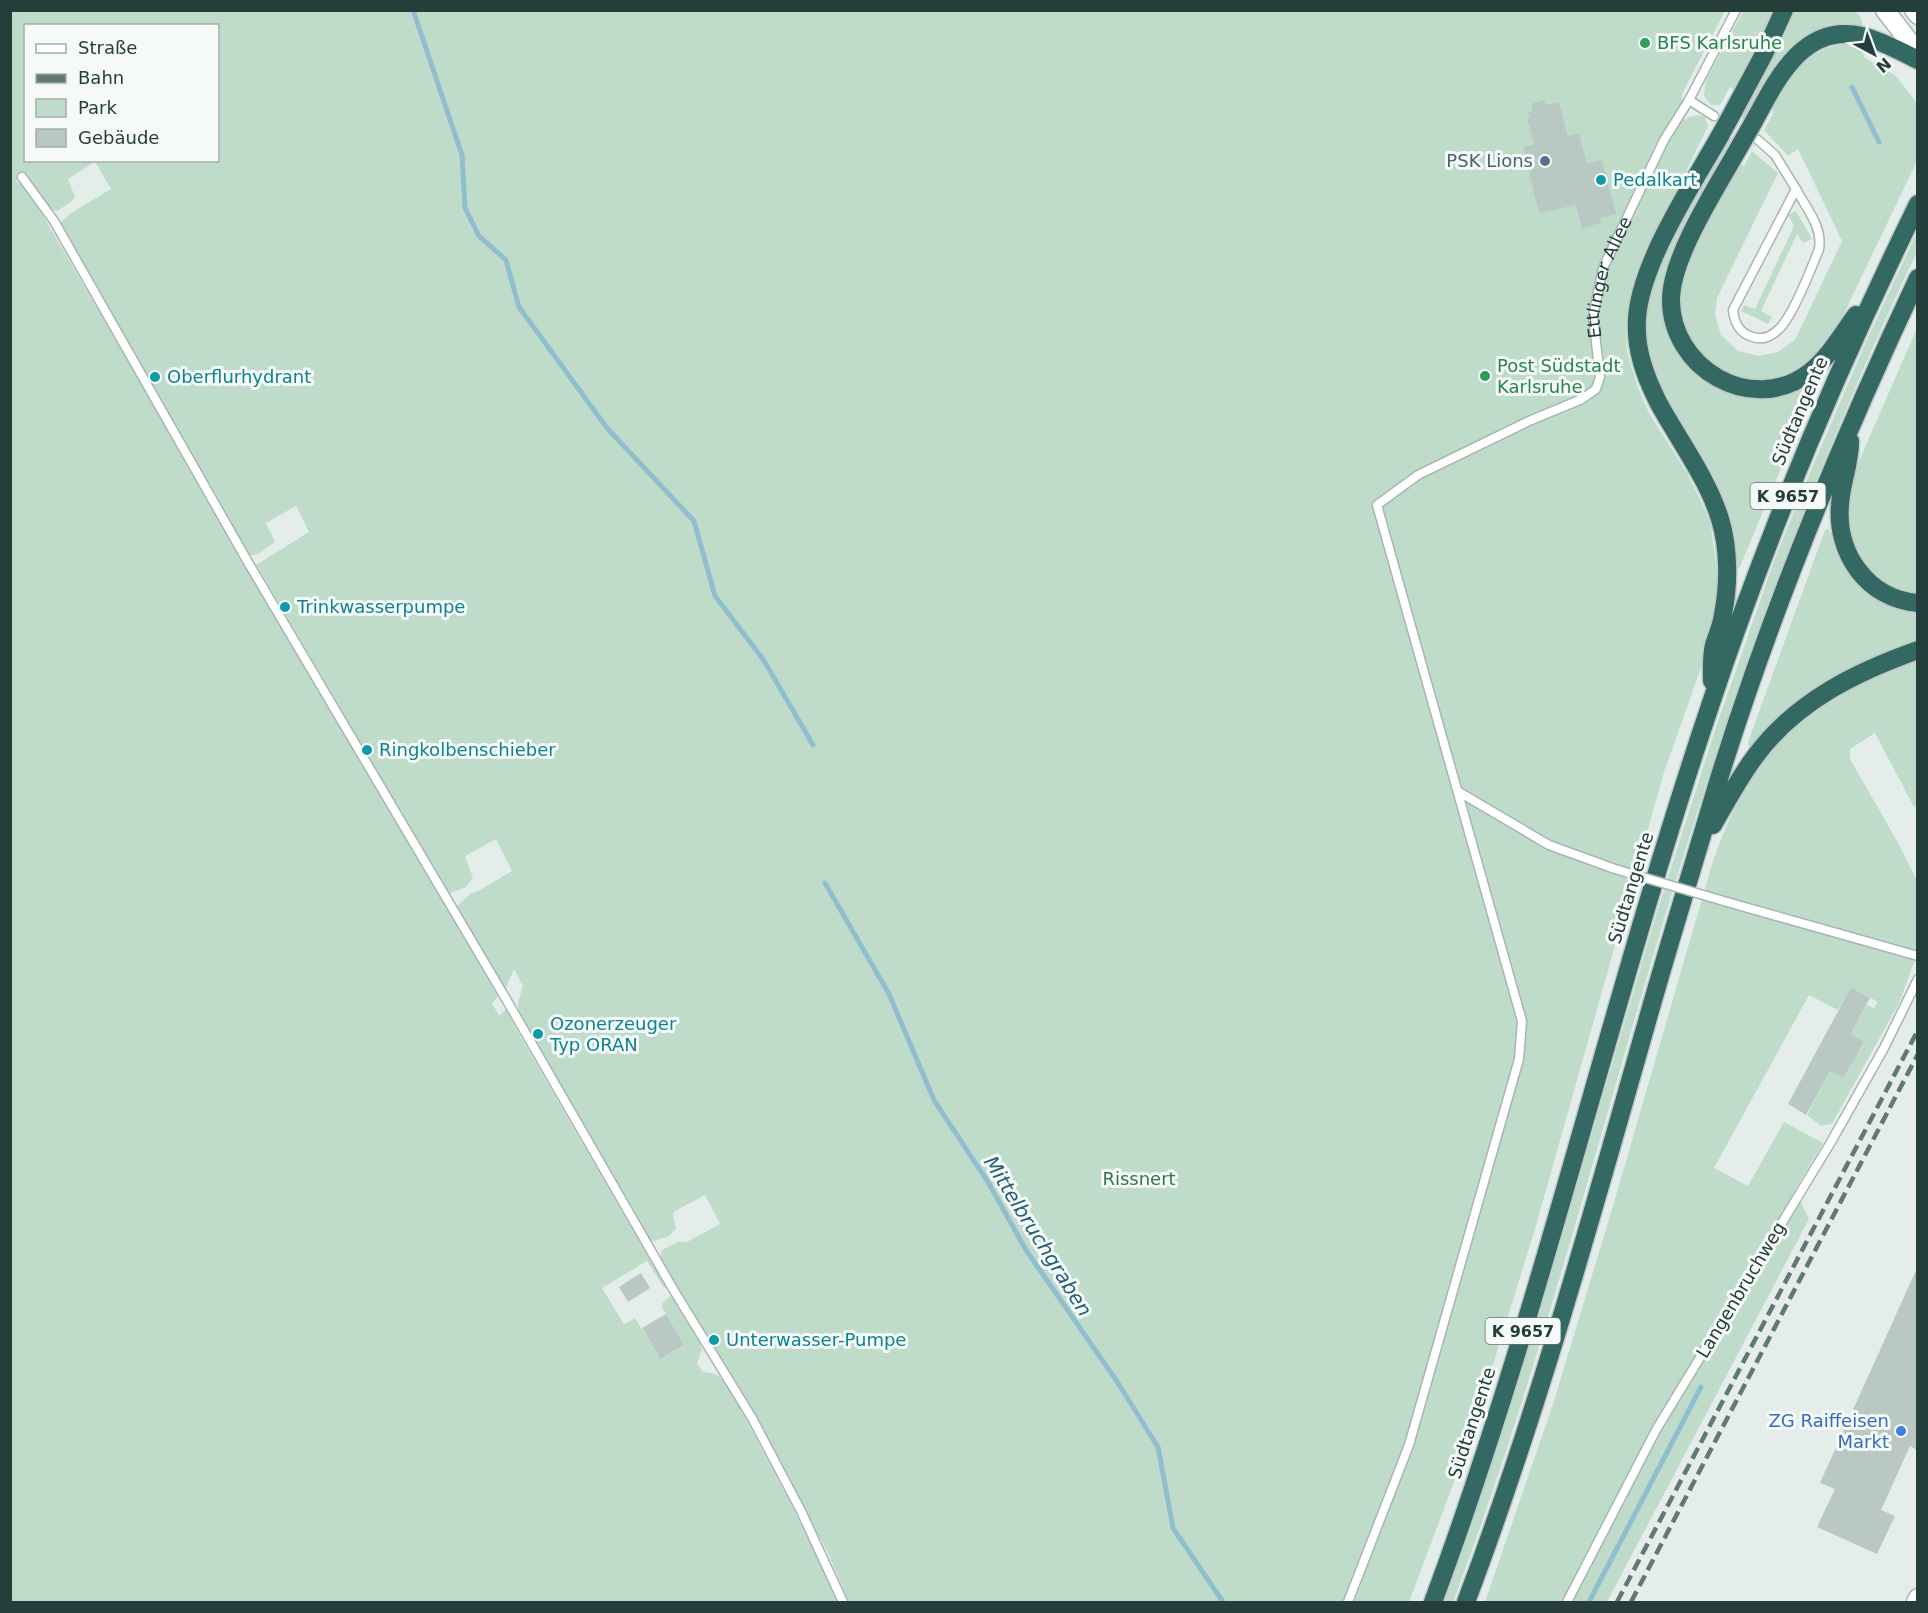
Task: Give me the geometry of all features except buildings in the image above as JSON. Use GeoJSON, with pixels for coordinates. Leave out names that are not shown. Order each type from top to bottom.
{"type":"FeatureCollection","features":[{"type":"Feature","properties":{"kind":"highway"},"geometry":{"type":"LineString","coordinates":[[1710,706],[1713,648],[1723,615],[1727,580],[1720,519],[1708,490],[1648,381],[1637,344],[1636,319],[1648,270],[1733,112],[1784,10]]}},
{"type":"Feature","properties":{"kind":"highway"},"geometry":{"type":"LineString","coordinates":[[1876,290],[1824,358],[1810,372],[1792,382],[1767,388],[1731,384],[1709,373],[1689,355],[1673,321],[1672,282],[1678,265],[1695,228],[1751,136],[1777,79],[1788,63],[1814,42],[1844,34],[1860,35],[1872,39],[1917,60]]}},
{"type":"Feature","properties":{"kind":"highway","name":"Südtangente"},"geometry":{"type":"LineString","coordinates":[[1433,1602],[1504,1395],[1644,915],[1710,706],[1796,473],[1876,290],[1917,204]]}},
{"type":"Feature","properties":{"kind":"highway","name":"K 9657"},"geometry":{"type":"LineString","coordinates":[[1466,1602],[1515,1462],[1570,1286],[1719,781],[1764,647],[1819,502],[1917,278]]}},
{"type":"Feature","properties":{"kind":"highway"},"geometry":{"type":"LineString","coordinates":[[1851,426],[1850,459],[1840,504],[1840,526],[1845,550],[1856,569],[1877,590],[1891,597],[1917,603]]}},
{"type":"Feature","properties":{"kind":"highway"},"geometry":{"type":"LineString","coordinates":[[1701,844],[1756,755],[1808,702],[1885,661],[1917,650]]}},
{"type":"Feature","properties":{"kind":"main road"},"geometry":{"type":"LineString","coordinates":[[1885,10],[1917,53]]}},
{"type":"Feature","properties":{"kind":"main road"},"geometry":{"type":"LineString","coordinates":[[1914,10],[1917,15]]}},
{"type":"Feature","properties":{"kind":"main road"},"geometry":{"type":"LineString","coordinates":[[1916,1602],[1917,1598]]}},
{"type":"Feature","properties":{"kind":"lane","name":"Ettlinger Allee"},"geometry":{"type":"LineString","coordinates":[[1459,792],[1377,506],[1418,476],[1529,421],[1582,399],[1596,388],[1599,377],[1593,316],[1603,268],[1664,140],[1689,100],[1736,10]]}},
{"type":"Feature","properties":{"kind":"lane"},"geometry":{"type":"LineString","coordinates":[[1689,100],[1714,116]]}},
{"type":"Feature","properties":{"kind":"lane"},"geometry":{"type":"LineString","coordinates":[[1751,136],[1775,154],[1796,189],[1819,231],[1821,239],[1819,249],[1781,328],[1767,338],[1751,337],[1744,334],[1738,327],[1733,310],[1796,189]]}},
{"type":"Feature","properties":{"kind":"lane"},"geometry":{"type":"LineString","coordinates":[[22,177],[54,221],[255,574],[506,999],[673,1289],[752,1418],[801,1511],[843,1602]]}},
{"type":"Feature","properties":{"kind":"lane"},"geometry":{"type":"LineString","coordinates":[[1459,792],[1550,845],[1615,869],[1917,956]]}},
{"type":"Feature","properties":{"kind":"lane"},"geometry":{"type":"LineString","coordinates":[[1348,1602],[1409,1445],[1519,1059],[1522,1021],[1459,792]]}},
{"type":"Feature","properties":{"kind":"lane","name":"Langenbruchweg"},"geometry":{"type":"LineString","coordinates":[[1567,1602],[1656,1430],[1831,1142],[1884,1048],[1917,979]]}},
{"type":"Feature","properties":{"kind":"green space","name":"Rissnert"},"geometry":{"type":"Polygon","coordinates":[[[10,11],[1725,11],[1682,94],[1682,121],[1699,115],[1705,117],[1708,126],[1640,266],[1631,293],[1626,326],[1627,352],[1649,413],[1687,473],[1710,520],[1718,578],[1712,637],[1664,772],[1535,1229],[1468,1445],[1409,1602],[849,1602],[827,1551],[756,1420],[660,1258],[662,1250],[678,1242],[687,1242],[720,1224],[705,1195],[675,1211],[673,1214],[676,1229],[669,1236],[654,1241],[648,1238],[519,1013],[518,1002],[523,986],[514,969],[505,990],[456,907],[470,894],[512,871],[496,839],[465,856],[473,878],[466,887],[449,894],[256,565],[309,532],[296,506],[266,523],[275,542],[258,554],[248,556],[62,228],[62,221],[71,213],[111,189],[95,162],[68,179],[75,197],[57,211],[49,209],[27,174],[16,181],[28,190],[468,943],[498,997],[492,1003],[499,1016],[506,1009],[666,1287],[664,1288],[647,1261],[602,1288],[624,1324],[635,1318],[660,1359],[684,1345],[662,1307],[663,1302],[671,1296],[699,1341],[702,1350],[697,1363],[703,1372],[720,1378],[732,1393],[811,1542],[838,1602],[11,1602],[10,11]]]}},
{"type":"Feature","properties":{"kind":"green space"},"geometry":{"type":"Polygon","coordinates":[[[1743,11],[1776,11],[1767,33],[1735,90],[1730,87],[1720,105],[1711,105],[1704,96],[1706,80],[1743,11]]]}},
{"type":"Feature","properties":{"kind":"green space"},"geometry":{"type":"Polygon","coordinates":[[[1793,11],[1856,11],[1861,18],[1863,28],[1831,29],[1746,120],[1739,116],[1793,11]]]}},
{"type":"Feature","properties":{"kind":"green space"},"geometry":{"type":"Polygon","coordinates":[[[1843,44],[1863,44],[1864,57],[1896,76],[1917,103],[1917,161],[1838,326],[1817,353],[1798,370],[1770,380],[1750,381],[1731,376],[1701,353],[1690,337],[1683,318],[1680,297],[1686,266],[1702,229],[1739,164],[1744,166],[1752,151],[1778,173],[1717,298],[1715,315],[1721,335],[1738,351],[1759,356],[1778,352],[1795,340],[1842,241],[1798,149],[1788,156],[1764,130],[1774,112],[1770,109],[1799,67],[1817,53],[1843,44]]]}},
{"type":"Feature","properties":{"kind":"green space"},"geometry":{"type":"Polygon","coordinates":[[[1728,137],[1734,141],[1665,319],[1673,343],[1695,372],[1715,385],[1815,378],[1818,380],[1739,569],[1725,505],[1707,467],[1668,402],[1652,366],[1645,331],[1646,299],[1661,257],[1728,137]]]}},
{"type":"Feature","properties":{"kind":"green space"},"geometry":{"type":"Polygon","coordinates":[[[1796,211],[1812,239],[1803,243],[1797,234],[1761,311],[1772,317],[1768,324],[1741,311],[1744,305],[1755,309],[1794,226],[1788,215],[1796,211]]]}},
{"type":"Feature","properties":{"kind":"green space"},"geometry":{"type":"Polygon","coordinates":[[[1917,232],[1917,252],[1885,320],[1826,459],[1745,670],[1666,912],[1520,1407],[1453,1602],[1444,1602],[1540,1311],[1656,915],[1716,727],[1774,561],[1866,342],[1917,232]]]}},
{"type":"Feature","properties":{"kind":"green space"},"geometry":{"type":"Polygon","coordinates":[[[1917,328],[1917,593],[1895,588],[1878,579],[1863,564],[1847,531],[1849,484],[1917,328]]]}},
{"type":"Feature","properties":{"kind":"green space"},"geometry":{"type":"Polygon","coordinates":[[[1828,529],[1840,560],[1855,581],[1882,599],[1917,611],[1917,640],[1823,683],[1789,708],[1749,749],[1748,742],[1825,530],[1828,529]]]}},
{"type":"Feature","properties":{"kind":"green space"},"geometry":{"type":"Polygon","coordinates":[[[1917,658],[1917,804],[1914,807],[1875,733],[1850,749],[1850,759],[1917,881],[1917,954],[1899,1003],[1832,1124],[1821,1126],[1807,1115],[1830,1071],[1844,1078],[1852,1065],[1838,1057],[1843,1046],[1858,1054],[1864,1042],[1851,1034],[1867,1005],[1874,1008],[1878,1002],[1851,987],[1838,1010],[1809,995],[1714,1168],[1748,1186],[1784,1122],[1823,1143],[1795,1190],[1809,1219],[1607,1602],[1485,1602],[1553,1404],[1713,861],[1739,799],[1775,747],[1808,716],[1849,687],[1917,658]]]}},
{"type":"Feature","properties":{"kind":"waterway","name":"Mittelbruchgraben"},"geometry":{"type":"LineString","coordinates":[[413,10],[462,155],[465,208],[479,236],[506,260],[519,307],[607,428],[694,521],[715,596],[763,659],[813,745]]}},
{"type":"Feature","properties":{"kind":"waterway"},"geometry":{"type":"LineString","coordinates":[[1852,87],[1879,142]]}},
{"type":"Feature","properties":{"kind":"waterway","name":"Mittelbruchgraben"},"geometry":{"type":"LineString","coordinates":[[825,883],[889,994],[934,1100],[988,1182],[1026,1250],[1116,1380],[1158,1447],[1173,1528],[1223,1602]]}},
{"type":"Feature","properties":{"kind":"waterway"},"geometry":{"type":"LineString","coordinates":[[1589,1602],[1701,1387]]}},
{"type":"Feature","properties":{"kind":"railway"},"geometry":{"type":"LineString","coordinates":[[1617,1602],[1918,1030]]}},
{"type":"Feature","properties":{"kind":"railway"},"geometry":{"type":"LineString","coordinates":[[1631,1602],[1918,1054]]}},
{"type":"Feature","properties":{"kind":"place","name":"BFS Karlsruhe"},"geometry":{"type":"Point","coordinates":[1645,43]}},
{"type":"Feature","properties":{"kind":"place","name":"PSK Lions"},"geometry":{"type":"Point","coordinates":[1545,161]}},
{"type":"Feature","properties":{"kind":"place","name":"Pedalkart"},"geometry":{"type":"Point","coordinates":[1601,180]}},
{"type":"Feature","properties":{"kind":"place","name":"Post Südstadt Karlsruhe"},"geometry":{"type":"Point","coordinates":[1485,376]}},
{"type":"Feature","properties":{"kind":"place","name":"Oberflurhydrant"},"geometry":{"type":"Point","coordinates":[155,377]}},
{"type":"Feature","properties":{"kind":"place","name":"Trinkwasserpumpe"},"geometry":{"type":"Point","coordinates":[285,607]}},
{"type":"Feature","properties":{"kind":"place","name":"Ringkolbenschieber"},"geometry":{"type":"Point","coordinates":[367,750]}},
{"type":"Feature","properties":{"kind":"place","name":"Ozonerzeuger Typ ORAN"},"geometry":{"type":"Point","coordinates":[538,1034]}},
{"type":"Feature","properties":{"kind":"place","name":"Unterwasser-Pumpe"},"geometry":{"type":"Point","coordinates":[714,1340]}},
{"type":"Feature","properties":{"kind":"place","name":"ZG Raiffeisen Markt"},"geometry":{"type":"Point","coordinates":[1901,1431]}}]}
